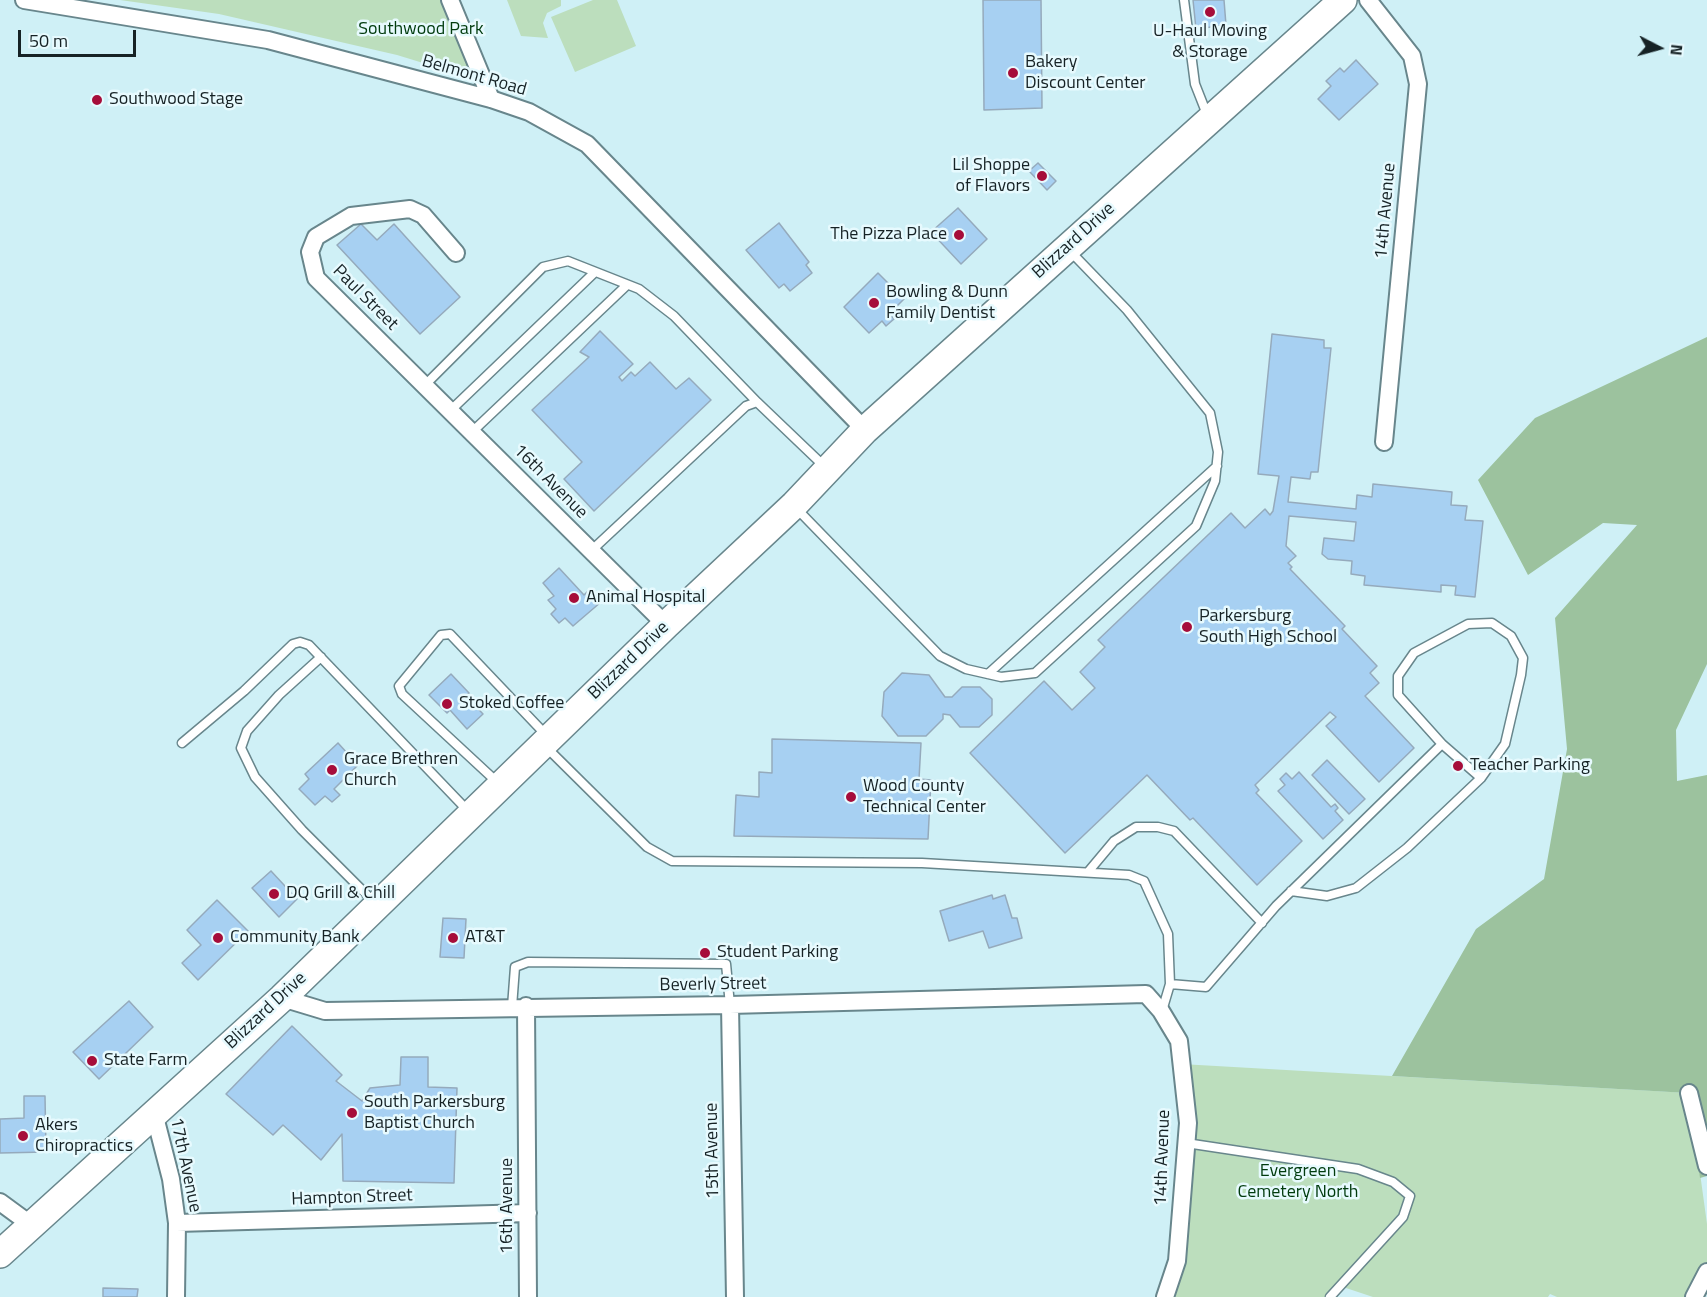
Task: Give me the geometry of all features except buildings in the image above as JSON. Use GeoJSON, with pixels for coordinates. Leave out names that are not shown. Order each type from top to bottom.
{"type":"FeatureCollection","features":[{"type":"Feature","properties":{"kind":"main road","name":"Blizzard Drive"},"geometry":{"type":"LineString","coordinates":[[0,1254],[30,1224],[282,998],[666,625],[794,505],[865,429],[1343,0]]}},
{"type":"Feature","properties":{"kind":"street","name":"Belmont Road"},"geometry":{"type":"LineString","coordinates":[[24,0],[268,40],[492,99],[529,112],[587,144],[865,429]]}},
{"type":"Feature","properties":{"kind":"street"},"geometry":{"type":"LineString","coordinates":[[450,0],[492,99]]}},
{"type":"Feature","properties":{"kind":"street","name":"14th Avenue"},"geometry":{"type":"LineString","coordinates":[[1368,0],[1412,56],[1418,84],[1384,442]]}},
{"type":"Feature","properties":{"kind":"street","name":"Paul Street"},"geometry":{"type":"LineString","coordinates":[[407,366],[316,278],[310,252],[316,237],[351,216],[410,209],[423,215],[456,254]]}},
{"type":"Feature","properties":{"kind":"street","name":"16th Avenue"},"geometry":{"type":"LineString","coordinates":[[407,366],[666,625]]}},
{"type":"Feature","properties":{"kind":"street","name":"14th Avenue"},"geometry":{"type":"LineString","coordinates":[[1146,994],[1161,1011],[1179,1041],[1188,1123],[1177,1261],[1165,1297]]}},
{"type":"Feature","properties":{"kind":"street","name":"Beverly Street"},"geometry":{"type":"LineString","coordinates":[[282,998],[325,1011],[519,1006],[730,1005],[1146,994]]}},
{"type":"Feature","properties":{"kind":"street","name":"15th Avenue"},"geometry":{"type":"LineString","coordinates":[[730,1005],[735,1297]]}},
{"type":"Feature","properties":{"kind":"street","name":"16th Avenue"},"geometry":{"type":"LineString","coordinates":[[519,1006],[528,1213],[528,1297]]}},
{"type":"Feature","properties":{"kind":"street"},"geometry":{"type":"LineString","coordinates":[[1689,1093],[1707,1166]]}},
{"type":"Feature","properties":{"kind":"street","name":"17th Avenue"},"geometry":{"type":"LineString","coordinates":[[154,1113],[171,1179],[177,1223],[177,1297]]}},
{"type":"Feature","properties":{"kind":"street"},"geometry":{"type":"LineString","coordinates":[[0,1202],[30,1224]]}},
{"type":"Feature","properties":{"kind":"street","name":"Hampton Street"},"geometry":{"type":"LineString","coordinates":[[177,1223],[528,1213]]}},
{"type":"Feature","properties":{"kind":"street"},"geometry":{"type":"LineString","coordinates":[[1694,1297],[1707,1272]]}},
{"type":"Feature","properties":{"kind":"lane"},"geometry":{"type":"LineString","coordinates":[[1184,0],[1195,84],[1209,120]]}},
{"type":"Feature","properties":{"kind":"lane"},"geometry":{"type":"LineString","coordinates":[[794,505],[940,656],[966,669],[1001,677],[1035,673],[1196,526],[1215,481],[1217,466],[1218,452],[1210,413],[1127,310],[1066,248]]}},
{"type":"Feature","properties":{"kind":"lane"},"geometry":{"type":"LineString","coordinates":[[425,385],[543,267],[568,261],[639,289],[675,315],[757,402],[828,469]]}},
{"type":"Feature","properties":{"kind":"lane"},"geometry":{"type":"LineString","coordinates":[[451,410],[595,272]]}},
{"type":"Feature","properties":{"kind":"lane"},"geometry":{"type":"LineString","coordinates":[[472,432],[627,285]]}},
{"type":"Feature","properties":{"kind":"lane"},"geometry":{"type":"LineString","coordinates":[[592,550],[746,406],[757,402]]}},
{"type":"Feature","properties":{"kind":"lane"},"geometry":{"type":"LineString","coordinates":[[988,674],[1217,466]]}},
{"type":"Feature","properties":{"kind":"lane"},"geometry":{"type":"LineString","coordinates":[[1291,891],[1327,896],[1356,888],[1407,848],[1481,778],[1505,744],[1522,658],[1511,636],[1492,623],[1468,624],[1414,653],[1398,676],[1398,694],[1442,744],[1481,778]]}},
{"type":"Feature","properties":{"kind":"lane"},"geometry":{"type":"LineString","coordinates":[[501,786],[402,694],[399,686],[441,635],[450,634],[546,741],[647,847],[672,861],[922,862],[1129,875],[1144,881],[1168,934],[1170,984],[1161,1011]]}},
{"type":"Feature","properties":{"kind":"lane"},"geometry":{"type":"LineString","coordinates":[[182,743],[244,691],[293,644],[300,642],[309,645],[321,657],[471,814]]}},
{"type":"Feature","properties":{"kind":"lane"},"geometry":{"type":"LineString","coordinates":[[321,657],[279,695],[247,731],[241,748],[255,777],[302,830],[377,906]]}},
{"type":"Feature","properties":{"kind":"lane"},"geometry":{"type":"LineString","coordinates":[[1170,984],[1206,987],[1291,891],[1442,744]]}},
{"type":"Feature","properties":{"kind":"lane"},"geometry":{"type":"LineString","coordinates":[[1088,872],[1114,841],[1136,827],[1158,827],[1174,831],[1262,922]]}},
{"type":"Feature","properties":{"kind":"lane"},"geometry":{"type":"LineString","coordinates":[[519,1006],[514,967],[519,964],[721,964],[728,968],[730,1005]]}},
{"type":"Feature","properties":{"kind":"lane"},"geometry":{"type":"LineString","coordinates":[[1186,1143],[1358,1168],[1393,1182],[1410,1196],[1403,1216],[1330,1297]]}},
{"type":"Feature","properties":{"kind":"green space","name":"Southwood Park"},"geometry":{"type":"Polygon","coordinates":[[[120,0],[440,0],[469,61],[469,70],[459,74],[397,55],[219,14],[120,0]]]}},
{"type":"Feature","properties":{"kind":"green space"},"geometry":{"type":"Polygon","coordinates":[[[507,0],[561,0],[561,6],[547,13],[543,23],[548,38],[521,36],[507,0]]]}},
{"type":"Feature","properties":{"kind":"green space"},"geometry":{"type":"Polygon","coordinates":[[[593,0],[617,0],[636,46],[575,72],[551,17],[593,0]]]}},
{"type":"Feature","properties":{"kind":"green space"},"geometry":{"type":"Polygon","coordinates":[[[1707,337],[1707,664],[1676,730],[1677,781],[1707,775],[1707,1176],[1700,1178],[1688,1093],[1392,1076],[1476,929],[1544,879],[1567,749],[1555,618],[1637,525],[1603,523],[1528,575],[1478,480],[1535,418],[1707,337]]]}},
{"type":"Feature","properties":{"kind":"green space","name":"Evergreen Cemetery North"},"geometry":{"type":"Polygon","coordinates":[[[1181,1064],[1689,1093],[1707,1224],[1707,1272],[1694,1297],[1557,1297],[1550,1294],[1548,1297],[1373,1297],[1340,1286],[1330,1297],[1165,1297],[1177,1261],[1181,1064]]]}},
{"type":"Feature","properties":{"kind":"place","name":"U-Haul Moving & Storage"},"geometry":{"type":"Point","coordinates":[1210,12]}},
{"type":"Feature","properties":{"kind":"place","name":"Bakery Discount Center"},"geometry":{"type":"Point","coordinates":[1013,73]}},
{"type":"Feature","properties":{"kind":"place","name":"Southwood Stage"},"geometry":{"type":"Point","coordinates":[97,100]}},
{"type":"Feature","properties":{"kind":"place","name":"Lil Shoppe of Flavors"},"geometry":{"type":"Point","coordinates":[1042,176]}},
{"type":"Feature","properties":{"kind":"place","name":"The Pizza Place"},"geometry":{"type":"Point","coordinates":[959,235]}},
{"type":"Feature","properties":{"kind":"place","name":"Bowling & Dunn Family Dentist"},"geometry":{"type":"Point","coordinates":[874,303]}},
{"type":"Feature","properties":{"kind":"place","name":"Animal Hospital"},"geometry":{"type":"Point","coordinates":[574,598]}},
{"type":"Feature","properties":{"kind":"place","name":"Parkersburg South High School"},"geometry":{"type":"Point","coordinates":[1187,627]}},
{"type":"Feature","properties":{"kind":"place","name":"Stoked Coffee"},"geometry":{"type":"Point","coordinates":[447,704]}},
{"type":"Feature","properties":{"kind":"place","name":"Teacher Parking"},"geometry":{"type":"Point","coordinates":[1458,766]}},
{"type":"Feature","properties":{"kind":"place","name":"Grace Brethren Church"},"geometry":{"type":"Point","coordinates":[332,770]}},
{"type":"Feature","properties":{"kind":"place","name":"Wood County Technical Center"},"geometry":{"type":"Point","coordinates":[851,797]}},
{"type":"Feature","properties":{"kind":"place","name":"DQ Grill & Chill"},"geometry":{"type":"Point","coordinates":[274,894]}},
{"type":"Feature","properties":{"kind":"place","name":"Community Bank"},"geometry":{"type":"Point","coordinates":[218,938]}},
{"type":"Feature","properties":{"kind":"place","name":"AT&T"},"geometry":{"type":"Point","coordinates":[453,938]}},
{"type":"Feature","properties":{"kind":"place","name":"Student Parking"},"geometry":{"type":"Point","coordinates":[705,953]}},
{"type":"Feature","properties":{"kind":"place","name":"State Farm"},"geometry":{"type":"Point","coordinates":[92,1061]}},
{"type":"Feature","properties":{"kind":"place","name":"South Parkersburg Baptist Church"},"geometry":{"type":"Point","coordinates":[352,1113]}},
{"type":"Feature","properties":{"kind":"place","name":"Akers Chiropractics"},"geometry":{"type":"Point","coordinates":[23,1136]}}]}
